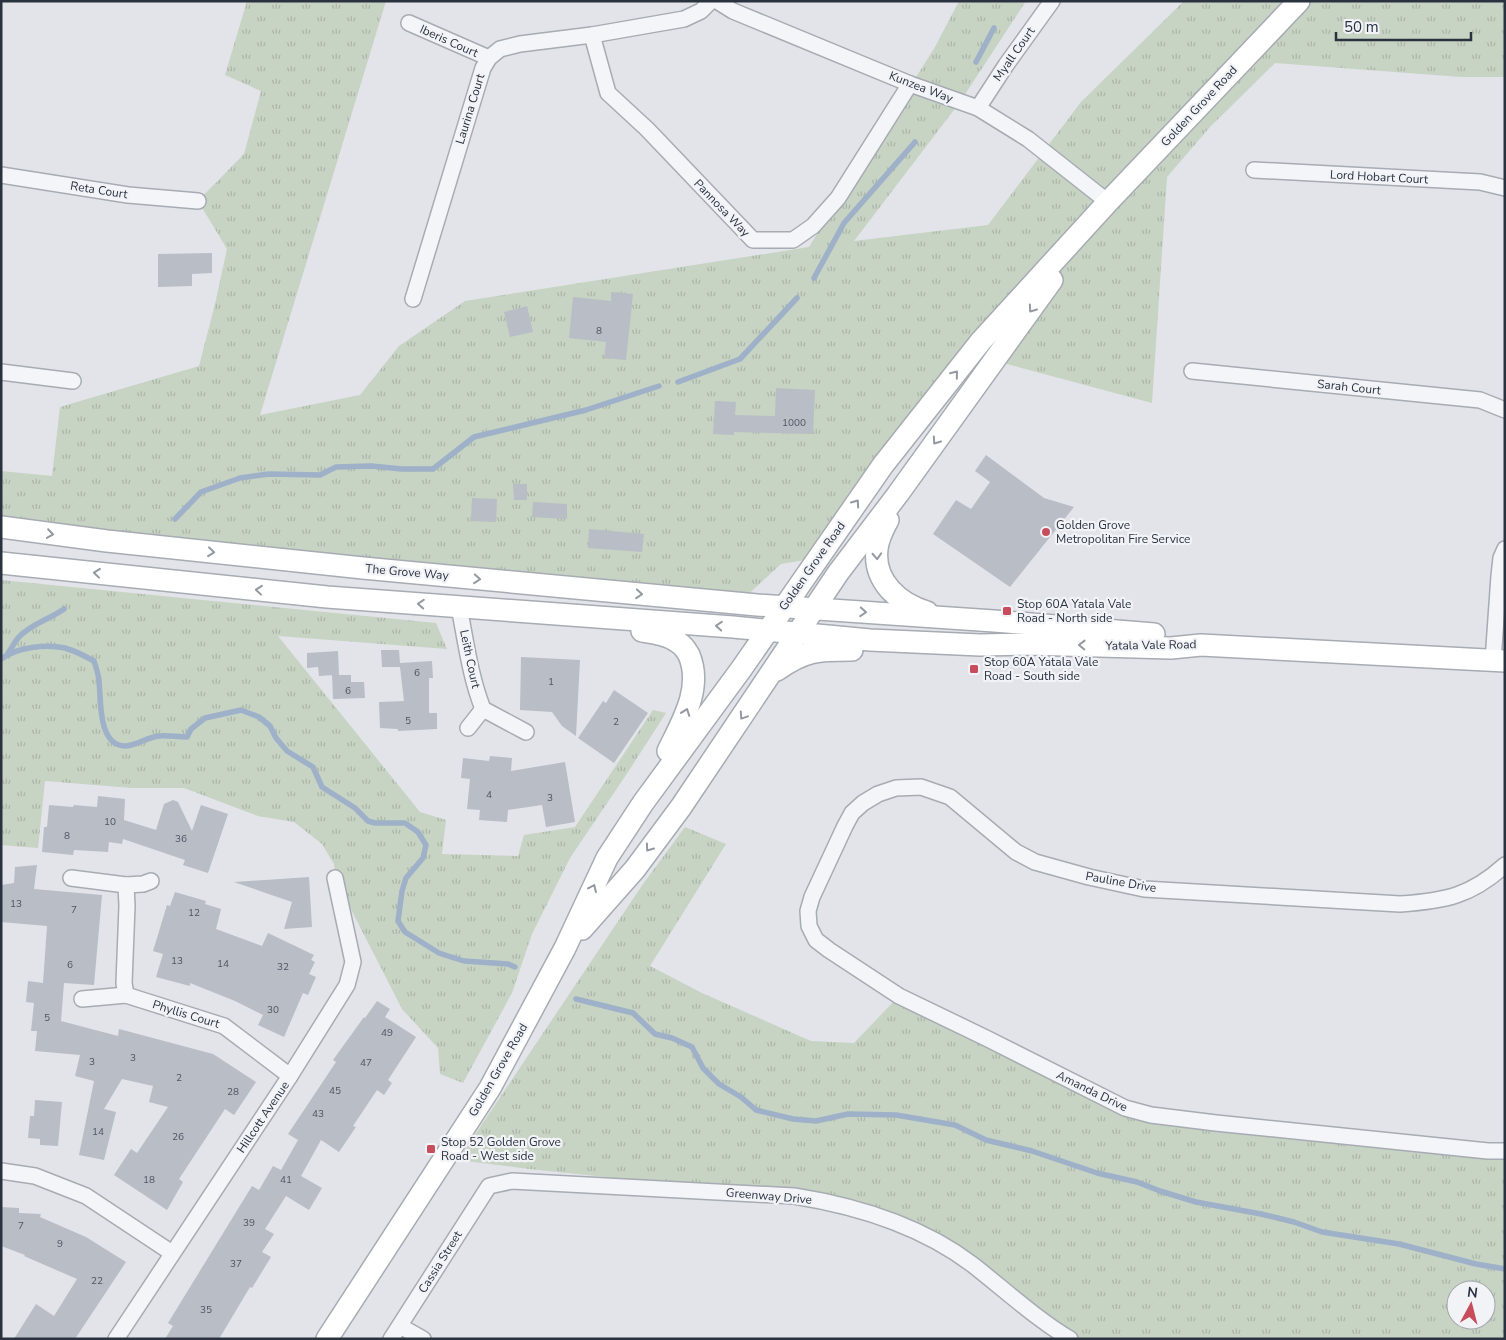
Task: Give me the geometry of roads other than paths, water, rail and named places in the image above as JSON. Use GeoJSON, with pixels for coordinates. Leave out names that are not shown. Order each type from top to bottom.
{"type":"FeatureCollection","features":[{"type":"Feature","properties":{"kind":"main road","name":"Golden Grove Road"},"geometry":{"type":"LineString","coordinates":[[327,1339],[490,1088],[565,948],[607,858],[642,803],[768,630],[883,465],[982,340],[1104,207],[1299,1]]}},
{"type":"Feature","properties":{"kind":"main road","name":"Golden Grove Road"},"geometry":{"type":"LineString","coordinates":[[565,948],[635,869],[681,807],[814,608],[996,361],[1104,207]]}},
{"type":"Feature","properties":{"kind":"main road"},"geometry":{"type":"LineString","coordinates":[[898,494],[877,548],[877,561],[882,580],[894,595],[910,606],[944,618]]}},
{"type":"Feature","properties":{"kind":"main road","name":"The Grove Way"},"geometry":{"type":"LineString","coordinates":[[1,527],[107,541],[363,568],[784,607],[814,608]]}},
{"type":"Feature","properties":{"kind":"main road"},"geometry":{"type":"LineString","coordinates":[[1,563],[327,597],[768,630],[798,634]]}},
{"type":"Feature","properties":{"kind":"main road"},"geometry":{"type":"LineString","coordinates":[[814,608],[1166,635],[1201,644]]}},
{"type":"Feature","properties":{"kind":"main road"},"geometry":{"type":"LineString","coordinates":[[522,612],[665,636],[681,644],[686,649],[692,662],[694,675],[692,692],[685,715],[642,803]]}},
{"type":"Feature","properties":{"kind":"main road","name":"Yatala Vale Road"},"geometry":{"type":"LineString","coordinates":[[798,634],[870,640],[980,645],[1027,644],[1162,648],[1201,644],[1499,661]]}},
{"type":"Feature","properties":{"kind":"main road"},"geometry":{"type":"LineString","coordinates":[[770,675],[791,660],[804,654],[832,650],[868,650],[922,643]]}},
{"type":"Feature","properties":{"kind":"street","name":"Laurina Court"},"geometry":{"type":"LineString","coordinates":[[413,299],[483,68],[489,58],[500,49],[520,44],[592,35],[684,19],[701,11],[711,1]]}},
{"type":"Feature","properties":{"kind":"street","name":"Kunzea Way"},"geometry":{"type":"LineString","coordinates":[[717,1],[733,11],[910,84],[978,108],[1028,139],[1104,207]]}},
{"type":"Feature","properties":{"kind":"street","name":"Myall Court"},"geometry":{"type":"LineString","coordinates":[[978,108],[1052,1]]}},
{"type":"Feature","properties":{"kind":"street","name":"Iberis Court"},"geometry":{"type":"LineString","coordinates":[[409,23],[489,58]]}},
{"type":"Feature","properties":{"kind":"street","name":"Pannosa Way"},"geometry":{"type":"LineString","coordinates":[[592,35],[608,94],[647,129],[753,240],[793,240],[813,226],[838,198],[910,84]]}},
{"type":"Feature","properties":{"kind":"street","name":"Lord Hobart Court"},"geometry":{"type":"LineString","coordinates":[[1254,170],[1480,182],[1505,188]]}},
{"type":"Feature","properties":{"kind":"street","name":"Reta Court"},"geometry":{"type":"LineString","coordinates":[[1,174],[128,195],[198,201]]}},
{"type":"Feature","properties":{"kind":"street"},"geometry":{"type":"LineString","coordinates":[[1,372],[73,381]]}},
{"type":"Feature","properties":{"kind":"street","name":"Sarah Court"},"geometry":{"type":"LineString","coordinates":[[1192,372],[1480,400],[1505,410]]}},
{"type":"Feature","properties":{"kind":"street"},"geometry":{"type":"LineString","coordinates":[[1499,661],[1499,576],[1505,549]]}},
{"type":"Feature","properties":{"kind":"street","name":"Leith Court"},"geometry":{"type":"LineString","coordinates":[[459,607],[476,691],[483,710]]}},
{"type":"Feature","properties":{"kind":"street"},"geometry":{"type":"LineString","coordinates":[[468,728],[483,710],[526,732]]}},
{"type":"Feature","properties":{"kind":"street","name":"Pauline Drive"},"geometry":{"type":"LineString","coordinates":[[812,897],[852,813],[863,803],[878,794],[896,788],[921,787],[950,797],[1016,852],[1035,862],[1063,871],[1144,889],[1400,904],[1428,902],[1454,897],[1475,888],[1505,865]]}},
{"type":"Feature","properties":{"kind":"street"},"geometry":{"type":"LineString","coordinates":[[71,878],[126,885],[143,884],[151,881]]}},
{"type":"Feature","properties":{"kind":"street","name":"Hillcott Avenue"},"geometry":{"type":"LineString","coordinates":[[116,1339],[343,993],[351,974],[353,962],[335,878]]}},
{"type":"Feature","properties":{"kind":"street"},"geometry":{"type":"LineString","coordinates":[[126,885],[124,982],[126,994]]}},
{"type":"Feature","properties":{"kind":"street","name":"Amanda Drive"},"geometry":{"type":"LineString","coordinates":[[812,897],[808,911],[809,926],[816,940],[829,950],[899,996],[1125,1108],[1151,1115],[1216,1123],[1479,1150],[1505,1151]]}},
{"type":"Feature","properties":{"kind":"street","name":"Phyllis Court"},"geometry":{"type":"LineString","coordinates":[[82,999],[126,994],[224,1026],[290,1076]]}},
{"type":"Feature","properties":{"kind":"street"},"geometry":{"type":"LineString","coordinates":[[1,1171],[36,1176],[86,1196],[172,1253]]}},
{"type":"Feature","properties":{"kind":"street","name":"Greenway Drive"},"geometry":{"type":"LineString","coordinates":[[489,1186],[512,1180],[769,1194],[824,1201],[874,1214],[944,1246],[1070,1339]]}},
{"type":"Feature","properties":{"kind":"street","name":"Cassia Street"},"geometry":{"type":"LineString","coordinates":[[391,1339],[489,1186]]}},
{"type":"Feature","properties":{"kind":"street"},"geometry":{"type":"LineString","coordinates":[[400,1326],[423,1339]]}},
{"type":"Feature","properties":{"kind":"waterway"},"geometry":{"type":"LineString","coordinates":[[976,62],[994,28]]}},
{"type":"Feature","properties":{"kind":"waterway"},"geometry":{"type":"LineString","coordinates":[[814,278],[844,223],[915,142]]}},
{"type":"Feature","properties":{"kind":"waterway"},"geometry":{"type":"LineString","coordinates":[[678,382],[740,359],[797,298]]}},
{"type":"Feature","properties":{"kind":"waterway"},"geometry":{"type":"LineString","coordinates":[[175,519],[201,492],[240,478],[269,474],[320,475],[336,467],[371,466],[433,469],[474,437],[586,410],[659,386]]}},
{"type":"Feature","properties":{"kind":"waterway"},"geometry":{"type":"LineString","coordinates":[[8,653],[24,632],[64,609]]}},
{"type":"Feature","properties":{"kind":"waterway"},"geometry":{"type":"LineString","coordinates":[[1,659],[23,649],[49,646],[69,649],[94,661],[98,672],[102,720],[105,730],[117,744],[126,746],[159,736],[187,737],[191,729],[205,718],[241,710],[259,717],[270,726],[276,738],[287,751],[313,767],[322,787],[355,808],[368,821],[375,823],[405,823],[418,832],[426,845],[423,858],[406,878],[402,891],[398,921],[405,932],[439,953],[448,956],[464,961],[508,964],[515,967]]}},
{"type":"Feature","properties":{"kind":"waterway"},"geometry":{"type":"LineString","coordinates":[[576,999],[633,1013],[655,1034],[672,1038],[692,1047],[703,1068],[719,1084],[741,1097],[756,1110],[793,1119],[816,1121],[848,1114],[896,1115],[955,1125],[986,1140],[1032,1151],[1097,1173],[1137,1182],[1196,1202],[1261,1214],[1294,1222],[1322,1232],[1399,1244],[1476,1264],[1505,1269]]}},
{"type":"Feature","properties":{"kind":"place","name":"Golden Grove Metropolitan Fire Service"},"geometry":{"type":"Point","coordinates":[1046,532]}},
{"type":"Feature","properties":{"kind":"place","name":"Stop 60A Yatala Vale Road - North side"},"geometry":{"type":"Point","coordinates":[1007,611]}},
{"type":"Feature","properties":{"kind":"place","name":"Stop 60A Yatala Vale Road - South side"},"geometry":{"type":"Point","coordinates":[974,669]}},
{"type":"Feature","properties":{"kind":"place","name":"Stop 52 Golden Grove Road - West side"},"geometry":{"type":"Point","coordinates":[431,1149]}}]}
